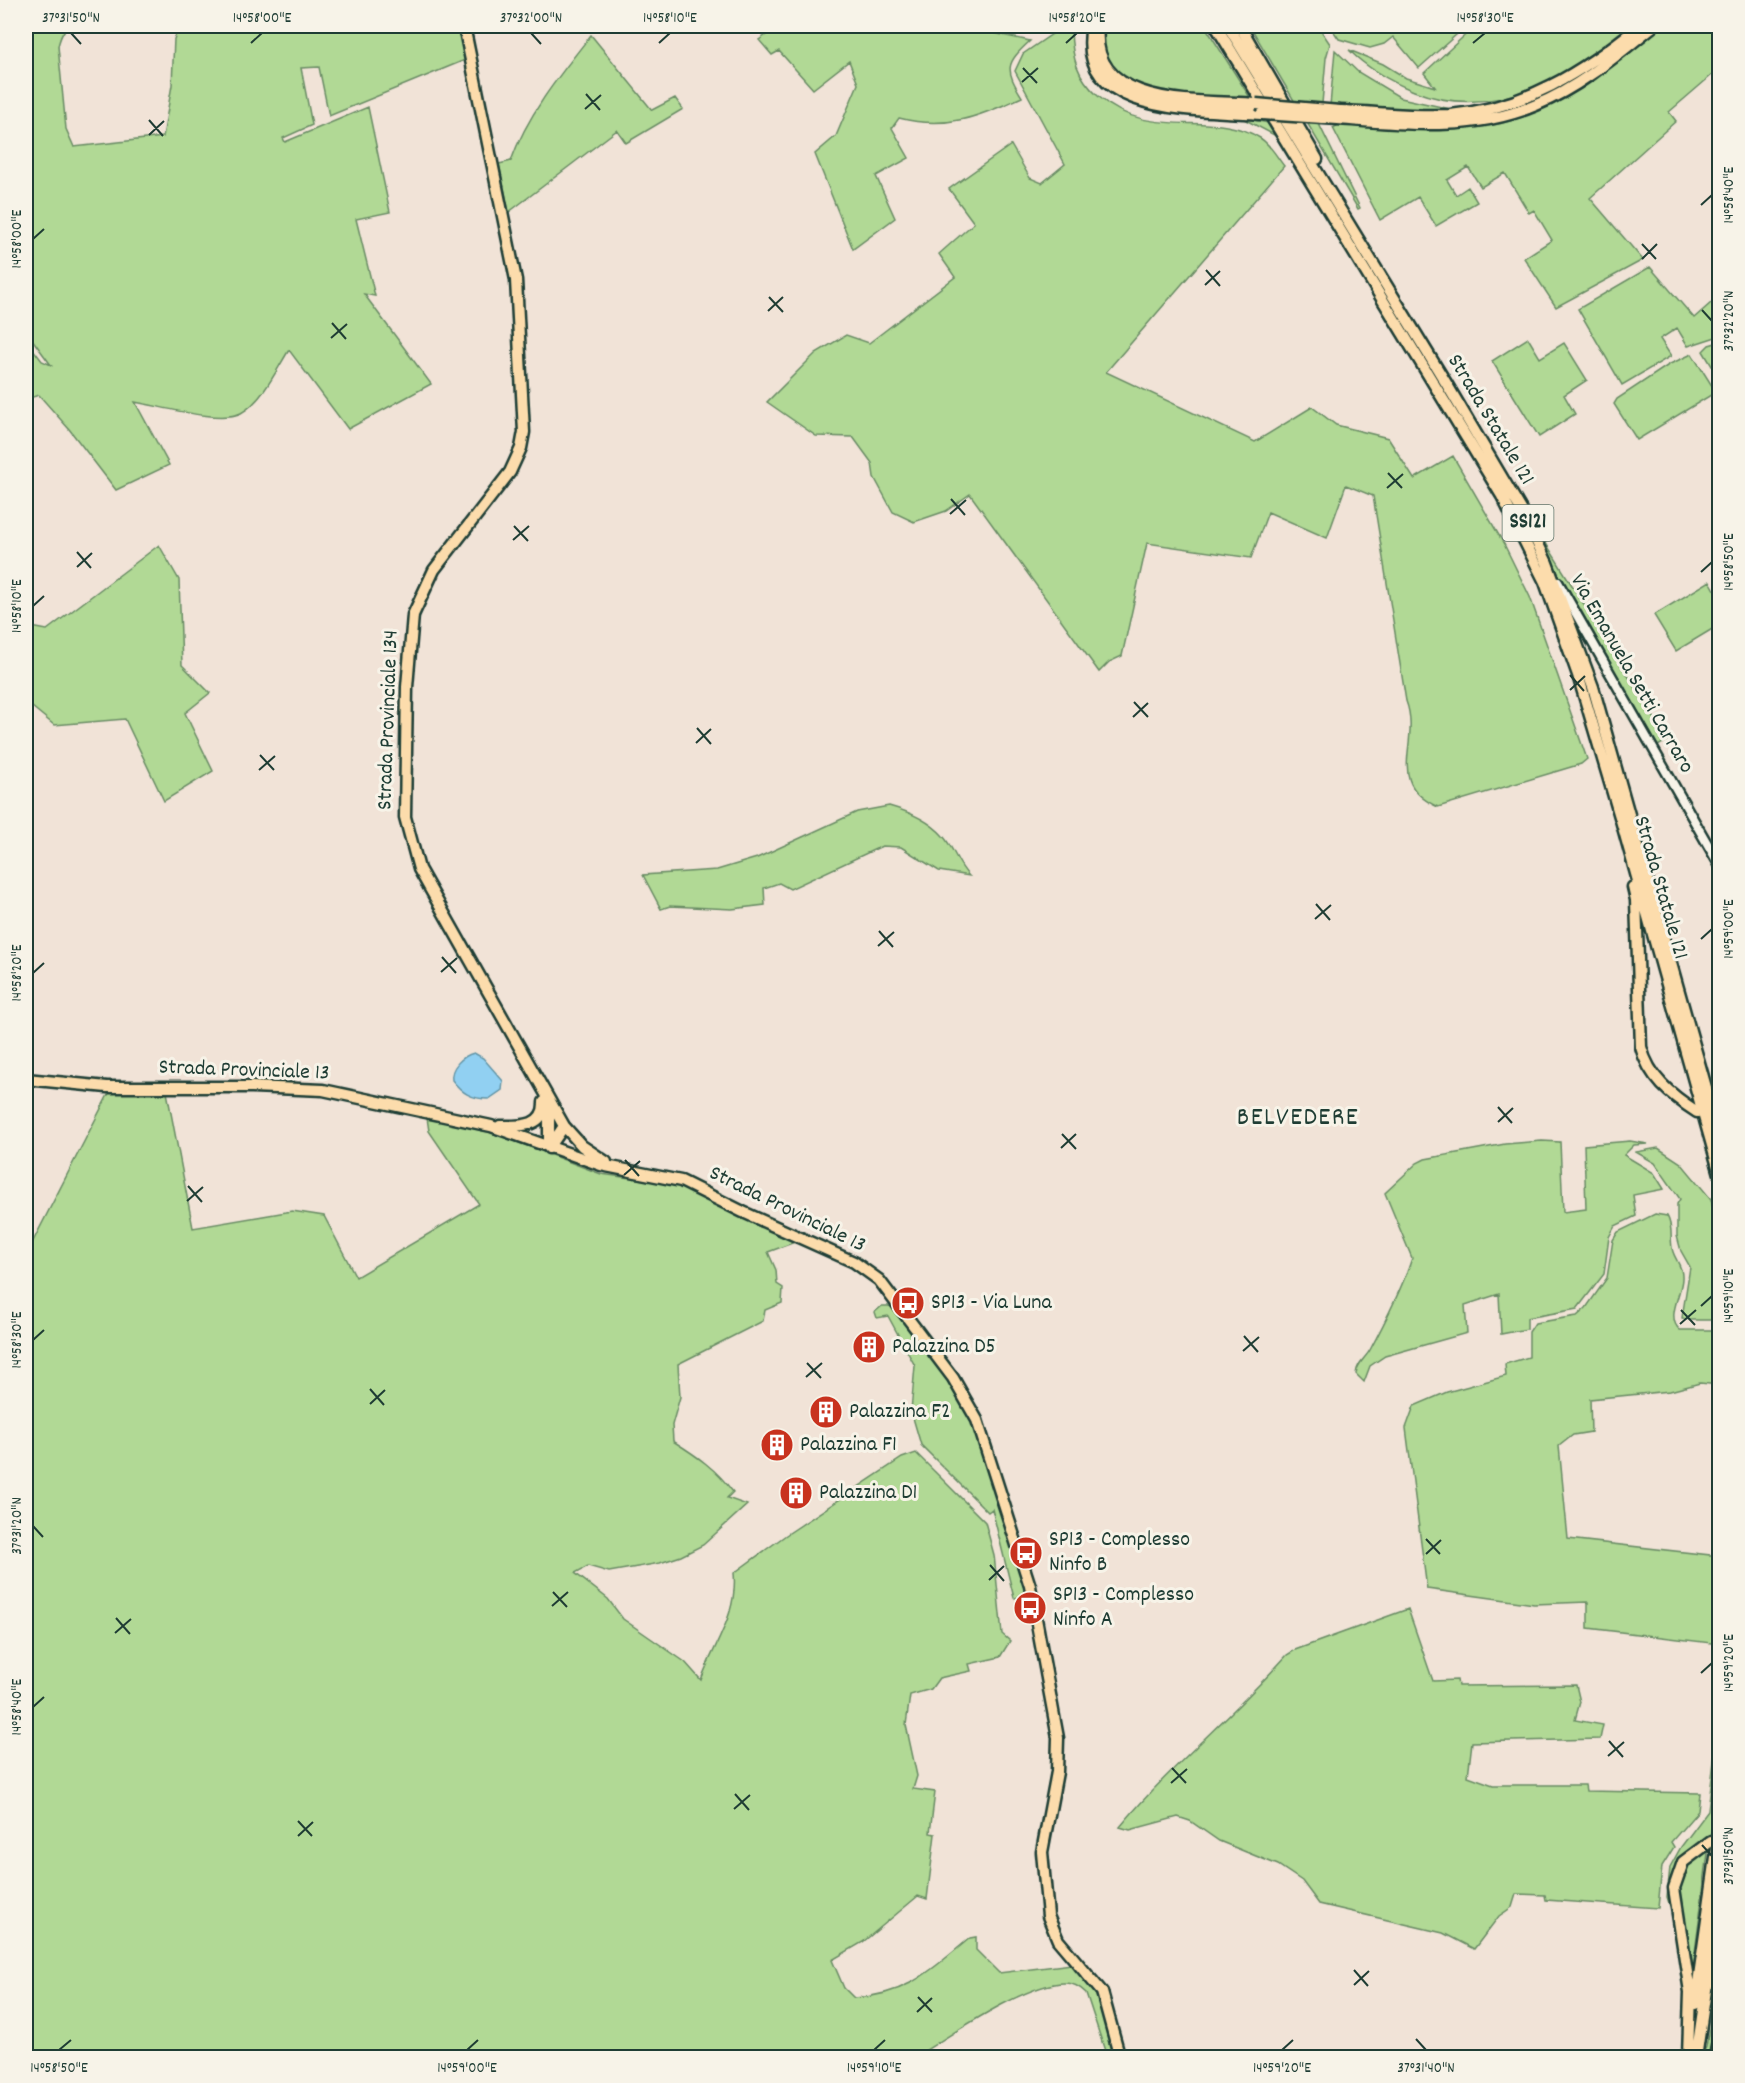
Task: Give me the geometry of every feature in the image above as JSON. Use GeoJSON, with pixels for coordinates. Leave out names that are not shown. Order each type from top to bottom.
{"type":"FeatureCollection","features":[{"type":"Feature","properties":{"kind":"main road","name":"Strada Provinciale 134"},"geometry":{"type":"LineString","coordinates":[[464,26],[516,280],[524,432],[521,448],[503,484],[434,570],[412,615],[407,687],[405,817],[419,869],[525,1057]]}},
{"type":"Feature","properties":{"kind":"main road"},"geometry":{"type":"LineString","coordinates":[[1087,26],[1092,58],[1102,78],[1131,98],[1175,107],[1259,109],[1339,115],[1420,125],[1450,124],[1510,114],[1537,105],[1565,90],[1613,58],[1653,26]]}},
{"type":"Feature","properties":{"kind":"main road"},"geometry":{"type":"LineString","coordinates":[[1089,44],[1092,26]]}},
{"type":"Feature","properties":{"kind":"main road"},"geometry":{"type":"LineString","coordinates":[[1098,26],[1097,41],[1102,61],[1114,79],[1133,91],[1259,109]]}},
{"type":"Feature","properties":{"kind":"main road"},"geometry":{"type":"LineString","coordinates":[[1209,26],[1254,97],[1274,121]]}},
{"type":"Feature","properties":{"kind":"main road","name":"Strada Statale 121"},"geometry":{"type":"LineString","coordinates":[[1216,26],[1502,496],[1528,544],[1566,638],[1621,820],[1719,1174]]}},
{"type":"Feature","properties":{"kind":"main road","name":"Strada Statale 121"},"geometry":{"type":"LineString","coordinates":[[1228,26],[1523,513],[1547,563],[1593,687],[1719,1137]]}},
{"type":"Feature","properties":{"kind":"main road"},"geometry":{"type":"LineString","coordinates":[[1240,26],[1372,251],[1396,301]]}},
{"type":"Feature","properties":{"kind":"main road"},"geometry":{"type":"LineString","coordinates":[[1339,115],[1448,115],[1508,105],[1562,81],[1608,51],[1639,26]]}},
{"type":"Feature","properties":{"kind":"main road"},"geometry":{"type":"LineString","coordinates":[[1621,820],[1620,840],[1636,900],[1641,1047],[1645,1063],[1666,1089],[1697,1112]]}},
{"type":"Feature","properties":{"kind":"main road"},"geometry":{"type":"LineString","coordinates":[[525,1057],[549,1116],[549,1148]]}},
{"type":"Feature","properties":{"kind":"main road"},"geometry":{"type":"LineString","coordinates":[[525,1057],[564,1126],[582,1146],[616,1169]]}},
{"type":"Feature","properties":{"kind":"main road","name":"Strada Provinciale 13"},"geometry":{"type":"LineString","coordinates":[[26,1079],[107,1087],[252,1087],[323,1090],[491,1126],[549,1148],[616,1169],[681,1180],[742,1212],[854,1262],[869,1272],[894,1296],[958,1387],[977,1420],[1030,1586],[1058,1738],[1057,1772],[1042,1852],[1048,1916],[1058,1940],[1102,1992],[1120,2058]]}},
{"type":"Feature","properties":{"kind":"main road"},"geometry":{"type":"LineString","coordinates":[[491,1126],[532,1124],[543,1113],[544,1099]]}},
{"type":"Feature","properties":{"kind":"main road"},"geometry":{"type":"LineString","coordinates":[[549,1148],[564,1126]]}},
{"type":"Feature","properties":{"kind":"main road"},"geometry":{"type":"LineString","coordinates":[[1690,2057],[1719,1829]]}},
{"type":"Feature","properties":{"kind":"main road"},"geometry":{"type":"LineString","coordinates":[[1690,2057],[1690,1992],[1674,1888],[1683,1862],[1711,1841]]}},
{"type":"Feature","properties":{"kind":"main road"},"geometry":{"type":"LineString","coordinates":[[1704,2005],[1719,1895]]}},
{"type":"Feature","properties":{"kind":"main road"},"geometry":{"type":"LineString","coordinates":[[1690,2057],[1704,2005],[1719,1966]]}},
{"type":"Feature","properties":{"kind":"street","name":"Via Emanuela Setti Carraro"},"geometry":{"type":"LineString","coordinates":[[1547,563],[1719,866]]}},
{"type":"Feature","properties":{"kind":"street"},"geometry":{"type":"LineString","coordinates":[[1714,2058],[1719,2022]]}},
{"type":"Feature","properties":{"kind":"green space"},"geometry":{"type":"Polygon","coordinates":[[[26,26],[71,26],[64,31],[58,46],[66,129],[74,147],[163,137],[172,85],[174,39],[180,26],[458,26],[465,60],[329,116],[319,67],[301,68],[312,125],[283,138],[285,142],[368,107],[390,212],[356,219],[375,296],[364,294],[431,384],[348,429],[289,350],[256,401],[241,413],[231,416],[204,415],[135,402],[169,465],[116,490],[69,429],[39,395],[26,399],[26,340],[42,361],[51,365],[26,331],[26,26]]]}},
{"type":"Feature","properties":{"kind":"green space"},"geometry":{"type":"Polygon","coordinates":[[[779,26],[961,26],[1030,41],[1012,61],[1010,67],[1010,73],[1022,97],[962,120],[932,123],[899,118],[892,128],[909,158],[876,176],[895,218],[853,249],[815,154],[836,136],[858,84],[849,61],[813,89],[779,51],[772,55],[759,40],[779,26]]]}},
{"type":"Feature","properties":{"kind":"green space"},"geometry":{"type":"Polygon","coordinates":[[[1064,26],[1071,30],[1074,58],[1085,82],[1098,96],[1118,110],[1139,118],[1160,122],[1222,125],[1241,130],[1264,141],[1284,166],[1106,372],[1255,442],[1312,407],[1336,425],[1388,438],[1414,479],[1453,456],[1504,544],[1530,597],[1587,759],[1581,764],[1438,807],[1421,797],[1412,786],[1407,760],[1410,717],[1373,496],[1346,485],[1327,538],[1268,512],[1251,558],[1147,543],[1122,656],[1109,662],[1099,672],[970,494],[946,511],[914,522],[893,512],[874,477],[872,463],[853,437],[816,436],[767,402],[816,353],[846,335],[869,343],[955,277],[939,254],[974,223],[949,189],[1011,145],[1030,178],[1042,183],[1065,164],[1015,71],[1023,54],[1064,26]]]}},
{"type":"Feature","properties":{"kind":"green space"},"geometry":{"type":"Polygon","coordinates":[[[1102,26],[1205,26],[1251,99],[1170,93],[1129,81],[1114,71],[1105,58],[1102,26]]]}},
{"type":"Feature","properties":{"kind":"green space"},"geometry":{"type":"Polygon","coordinates":[[[1250,26],[1318,26],[1330,44],[1326,58],[1320,126],[1360,208],[1358,209],[1250,26]]]}},
{"type":"Feature","properties":{"kind":"green space"},"geometry":{"type":"Polygon","coordinates":[[[1330,26],[1466,26],[1419,68],[1393,37],[1384,44],[1370,48],[1339,39],[1330,26]]]}},
{"type":"Feature","properties":{"kind":"green space"},"geometry":{"type":"Polygon","coordinates":[[[1475,26],[1632,26],[1583,61],[1530,89],[1503,98],[1474,102],[1445,100],[1414,91],[1379,74],[1349,50],[1383,64],[1406,78],[1435,87],[1424,73],[1475,26]]]}},
{"type":"Feature","properties":{"kind":"green space"},"geometry":{"type":"Polygon","coordinates":[[[1660,26],[1719,26],[1719,69],[1669,112],[1676,121],[1590,198],[1643,260],[1556,307],[1524,258],[1552,240],[1534,210],[1529,213],[1505,173],[1481,187],[1468,167],[1447,180],[1456,195],[1468,187],[1477,202],[1436,226],[1418,197],[1380,220],[1333,128],[1338,125],[1403,130],[1447,130],[1489,126],[1510,121],[1551,104],[1590,81],[1660,26]]]}},
{"type":"Feature","properties":{"kind":"green space"},"geometry":{"type":"Polygon","coordinates":[[[591,35],[652,110],[675,98],[683,109],[626,143],[617,130],[509,212],[499,164],[511,161],[535,111],[591,35]]]}},
{"type":"Feature","properties":{"kind":"green space"},"geometry":{"type":"Polygon","coordinates":[[[1335,50],[1358,72],[1401,98],[1455,110],[1330,106],[1335,50]]]}},
{"type":"Feature","properties":{"kind":"green space"},"geometry":{"type":"Polygon","coordinates":[[[1242,118],[1269,123],[1276,136],[1242,118]]]}},
{"type":"Feature","properties":{"kind":"green space"},"geometry":{"type":"Polygon","coordinates":[[[1650,267],[1694,318],[1719,296],[1719,336],[1688,346],[1677,328],[1660,339],[1671,356],[1622,385],[1578,309],[1650,267]]]}},
{"type":"Feature","properties":{"kind":"green space"},"geometry":{"type":"Polygon","coordinates":[[[1528,338],[1540,358],[1564,343],[1587,380],[1564,395],[1575,414],[1539,437],[1492,361],[1528,338]]]}},
{"type":"Feature","properties":{"kind":"green space"},"geometry":{"type":"Polygon","coordinates":[[[1719,342],[1719,367],[1715,371],[1703,351],[1709,345],[1719,342]]]}},
{"type":"Feature","properties":{"kind":"green space"},"geometry":{"type":"Polygon","coordinates":[[[1692,354],[1716,392],[1637,440],[1614,404],[1617,399],[1670,364],[1692,354]]]}},
{"type":"Feature","properties":{"kind":"green space"},"geometry":{"type":"Polygon","coordinates":[[[1534,524],[1668,740],[1658,746],[1564,585],[1534,524]]]}},
{"type":"Feature","properties":{"kind":"green space"},"geometry":{"type":"Polygon","coordinates":[[[159,545],[179,580],[182,665],[210,693],[185,713],[213,771],[164,801],[125,719],[54,725],[26,702],[26,626],[47,630],[159,545]]]}},
{"type":"Feature","properties":{"kind":"green space"},"geometry":{"type":"Polygon","coordinates":[[[1710,581],[1719,597],[1719,625],[1676,651],[1654,615],[1710,581]]]}},
{"type":"Feature","properties":{"kind":"green space"},"geometry":{"type":"Polygon","coordinates":[[[889,806],[919,817],[938,830],[969,876],[939,871],[901,847],[882,846],[790,889],[779,883],[764,888],[765,905],[732,909],[670,906],[661,909],[643,875],[717,870],[757,858],[857,812],[889,806]]]}},
{"type":"Feature","properties":{"kind":"green space"},"geometry":{"type":"Polygon","coordinates":[[[110,1091],[167,1092],[193,1228],[292,1211],[324,1216],[356,1277],[479,1204],[429,1131],[427,1118],[493,1133],[601,1174],[674,1184],[798,1241],[768,1252],[776,1270],[777,1284],[783,1288],[782,1303],[765,1310],[763,1321],[678,1364],[680,1397],[672,1425],[673,1441],[720,1476],[733,1492],[727,1498],[747,1505],[703,1545],[681,1556],[660,1563],[609,1572],[588,1566],[575,1573],[608,1599],[623,1619],[685,1662],[701,1680],[729,1615],[734,1573],[786,1535],[902,1458],[916,1453],[985,1522],[994,1555],[1002,1634],[1010,1641],[1000,1657],[969,1664],[971,1671],[939,1678],[931,1689],[910,1695],[906,1725],[917,1776],[913,1789],[935,1792],[930,1833],[935,1834],[927,1899],[918,1896],[863,1942],[832,1960],[844,1988],[854,1998],[889,1992],[918,1979],[970,1938],[976,1937],[976,1950],[999,1973],[1072,1964],[1090,1986],[1102,2007],[1116,2057],[1107,2057],[1086,1993],[1077,1986],[1065,1983],[1030,1991],[988,2012],[915,2057],[26,2057],[26,1255],[110,1091]]]}},
{"type":"Feature","properties":{"kind":"green space"},"geometry":{"type":"Polygon","coordinates":[[[1630,1141],[1648,1144],[1634,1145],[1624,1155],[1654,1173],[1664,1189],[1633,1195],[1636,1216],[1615,1226],[1609,1237],[1604,1274],[1577,1309],[1527,1318],[1527,1329],[1501,1334],[1499,1294],[1465,1305],[1467,1333],[1385,1356],[1370,1366],[1364,1382],[1356,1374],[1358,1367],[1388,1316],[1412,1258],[1385,1193],[1417,1163],[1425,1159],[1505,1144],[1560,1142],[1563,1212],[1586,1209],[1584,1145],[1630,1141]]]}},
{"type":"Feature","properties":{"kind":"green space"},"geometry":{"type":"Polygon","coordinates":[[[1658,1148],[1681,1163],[1711,1199],[1719,1238],[1719,1320],[1682,1318],[1690,1267],[1681,1251],[1677,1236],[1677,1204],[1680,1199],[1655,1163],[1636,1152],[1658,1148]]]}},
{"type":"Feature","properties":{"kind":"green space"},"geometry":{"type":"Polygon","coordinates":[[[1655,1214],[1667,1216],[1669,1220],[1672,1247],[1681,1271],[1681,1284],[1674,1312],[1676,1325],[1680,1330],[1719,1330],[1719,1385],[1700,1383],[1670,1391],[1590,1399],[1591,1432],[1573,1435],[1559,1446],[1568,1539],[1719,1556],[1719,1644],[1588,1628],[1588,1602],[1534,1604],[1427,1589],[1406,1428],[1414,1406],[1447,1392],[1506,1376],[1505,1364],[1529,1357],[1529,1332],[1535,1323],[1577,1316],[1586,1308],[1607,1278],[1613,1240],[1618,1232],[1655,1214]]]}},
{"type":"Feature","properties":{"kind":"green space"},"geometry":{"type":"Polygon","coordinates":[[[882,1306],[894,1306],[950,1382],[973,1425],[1026,1591],[1022,1597],[1014,1598],[992,1509],[988,1512],[921,1445],[911,1411],[915,1366],[888,1316],[877,1318],[875,1312],[882,1306]]]}},
{"type":"Feature","properties":{"kind":"green space"},"geometry":{"type":"Polygon","coordinates":[[[1408,1609],[1433,1681],[1457,1680],[1458,1686],[1576,1685],[1580,1702],[1575,1720],[1603,1725],[1600,1739],[1472,1742],[1468,1776],[1493,1785],[1585,1785],[1586,1791],[1700,1793],[1698,1811],[1671,1842],[1674,1847],[1662,1866],[1658,1908],[1546,1900],[1545,1895],[1516,1894],[1512,1907],[1499,1916],[1474,1949],[1443,1933],[1319,1904],[1302,1881],[1278,1865],[1219,1841],[1190,1821],[1178,1817],[1130,1830],[1120,1827],[1160,1782],[1287,1655],[1295,1650],[1408,1609]]]}},
{"type":"Feature","properties":{"kind":"green space"},"geometry":{"type":"Polygon","coordinates":[[[1719,1719],[1715,1765],[1719,1785],[1710,1837],[1686,1855],[1675,1874],[1673,1896],[1676,1925],[1667,1897],[1670,1867],[1681,1847],[1708,1811],[1719,1719]]]}},
{"type":"Feature","properties":{"kind":"green space"},"geometry":{"type":"Polygon","coordinates":[[[1709,1845],[1691,1983],[1677,1890],[1685,1865],[1709,1845]]]}},
{"type":"Feature","properties":{"kind":"green space"},"geometry":{"type":"Polygon","coordinates":[[[1719,1972],[1709,2057],[1701,2058],[1706,2047],[1719,1972]]]}},
{"type":"Feature","properties":{"kind":"water"},"geometry":{"type":"Polygon","coordinates":[[[474,1053],[483,1058],[503,1081],[502,1090],[489,1099],[477,1098],[468,1094],[452,1080],[453,1071],[458,1063],[474,1053]]]}},
{"type":"Feature","properties":{"kind":"place","name":"SP13 - Via Luna"},"geometry":{"type":"Point","coordinates":[908,1303]}},
{"type":"Feature","properties":{"kind":"place","name":"Palazzina D5"},"geometry":{"type":"Point","coordinates":[869,1347]}},
{"type":"Feature","properties":{"kind":"place","name":"Palazzina F2"},"geometry":{"type":"Point","coordinates":[826,1412]}},
{"type":"Feature","properties":{"kind":"place","name":"Palazzina F1"},"geometry":{"type":"Point","coordinates":[777,1445]}},
{"type":"Feature","properties":{"kind":"place","name":"Palazzina D1"},"geometry":{"type":"Point","coordinates":[796,1493]}},
{"type":"Feature","properties":{"kind":"place","name":"SP13 - Complesso Ninfo B"},"geometry":{"type":"Point","coordinates":[1026,1553]}},
{"type":"Feature","properties":{"kind":"place","name":"SP13 - Complesso Ninfo A"},"geometry":{"type":"Point","coordinates":[1030,1608]}},
{"type":"Feature","properties":{"kind":"district","name":"BELVEDERE"},"geometry":{"type":"Point","coordinates":[1298,1118]}}]}
